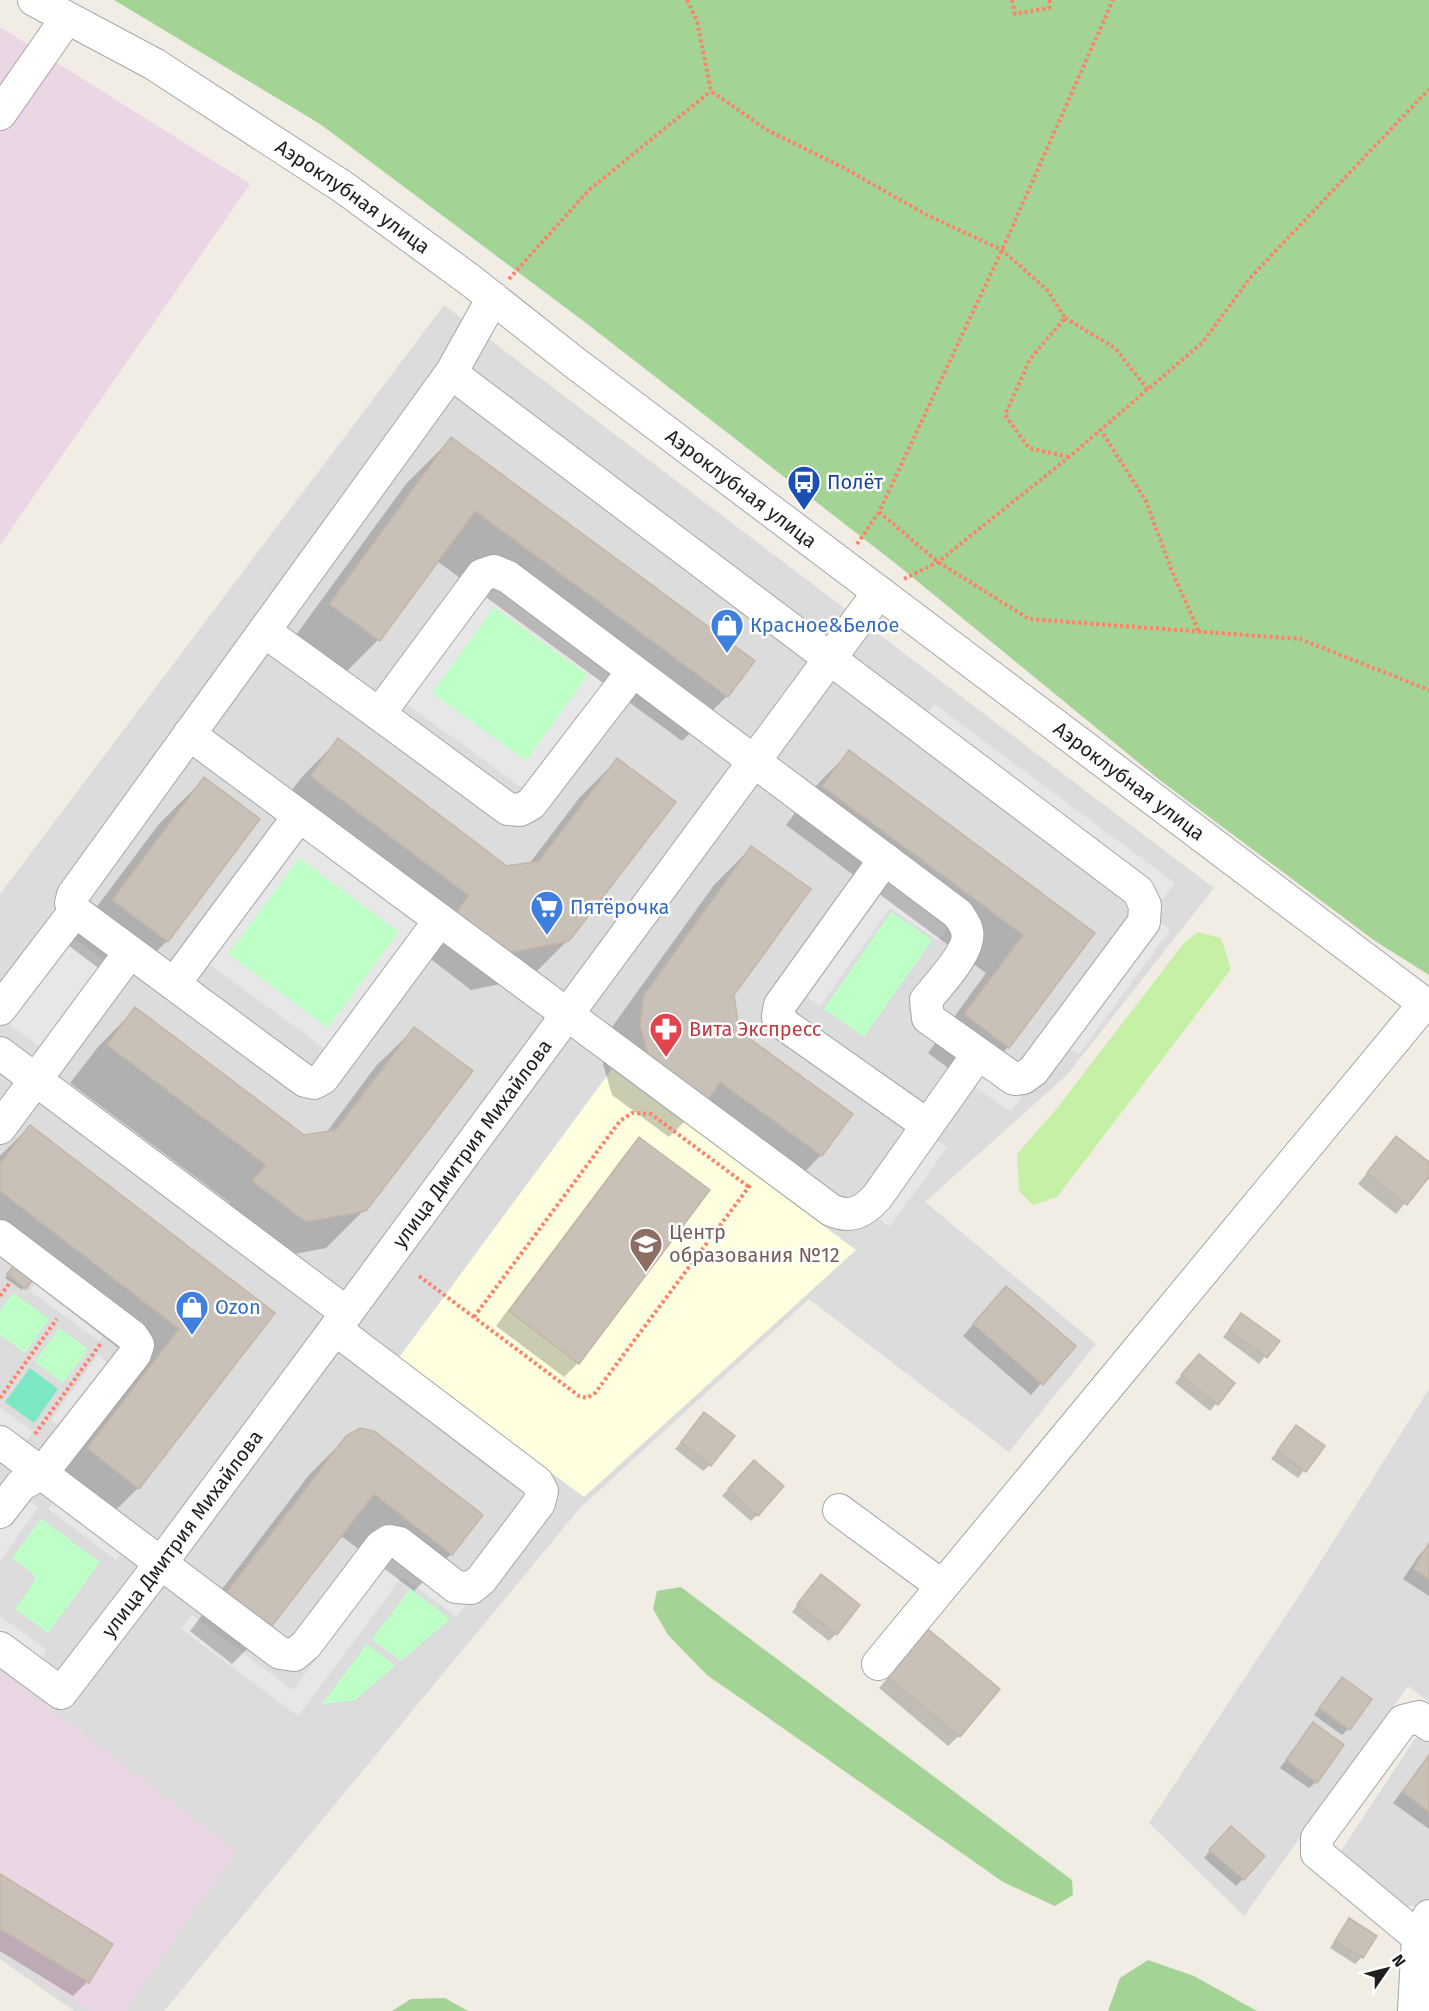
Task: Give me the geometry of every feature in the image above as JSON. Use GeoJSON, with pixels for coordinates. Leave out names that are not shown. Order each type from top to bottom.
{"type":"FeatureCollection","features":[{"type":"Feature","properties":{"kind":"street","name":"Аэроклубная улица"},"geometry":{"type":"LineString","coordinates":[[34,0],[154,64],[343,187],[1427,1005]]}},
{"type":"Feature","properties":{"kind":"street"},"geometry":{"type":"LineString","coordinates":[[0,114],[67,18]]}},
{"type":"Feature","properties":{"kind":"street"},"geometry":{"type":"LineString","coordinates":[[440,921],[323,1078],[315,1083],[305,1081],[75,912],[71,903],[73,895],[451,373],[493,298]]}},
{"type":"Feature","properties":{"kind":"street"},"geometry":{"type":"LineString","coordinates":[[379,714],[482,575],[494,571],[508,577],[958,914],[968,932],[961,955],[926,1000],[928,1018],[1014,1079],[1023,1078],[1033,1071],[1144,921],[1145,905],[1138,891],[451,373]]}},
{"type":"Feature","properties":{"kind":"street","name":"улица Дмитрия Михайлова"},"geometry":{"type":"LineString","coordinates":[[0,1648],[61,1693],[341,1321],[879,592]]}},
{"type":"Feature","properties":{"kind":"street"},"geometry":{"type":"LineString","coordinates":[[264,631],[508,808],[520,810],[531,804],[633,671]]}},
{"type":"Feature","properties":{"kind":"street"},"geometry":{"type":"LineString","coordinates":[[189,734],[567,1015],[758,1175],[839,1214],[859,1213],[877,1197],[978,1053]]}},
{"type":"Feature","properties":{"kind":"street"},"geometry":{"type":"LineString","coordinates":[[174,984],[299,816]]}},
{"type":"Feature","properties":{"kind":"street"},"geometry":{"type":"LineString","coordinates":[[885,859],[780,1005],[778,1017],[785,1025],[927,1125]]}},
{"type":"Feature","properties":{"kind":"street"},"geometry":{"type":"LineString","coordinates":[[0,1009],[75,912]]}},
{"type":"Feature","properties":{"kind":"street"},"geometry":{"type":"LineString","coordinates":[[0,1128],[130,952]]}},
{"type":"Feature","properties":{"kind":"street"},"geometry":{"type":"LineString","coordinates":[[878,1664],[1427,1005]]}},
{"type":"Feature","properties":{"kind":"street"},"geometry":{"type":"LineString","coordinates":[[0,1053],[341,1321],[537,1482],[542,1491],[539,1503],[481,1580],[471,1588],[456,1587],[399,1543],[389,1541],[381,1546],[306,1645],[294,1655],[280,1653],[20,1457]]}},
{"type":"Feature","properties":{"kind":"street"},"geometry":{"type":"LineString","coordinates":[[2,1240],[116,1323],[132,1336],[138,1345],[135,1354],[20,1457]]}},
{"type":"Feature","properties":{"kind":"street"},"geometry":{"type":"LineString","coordinates":[[0,1512],[21,1485],[20,1457]]}},
{"type":"Feature","properties":{"kind":"street"},"geometry":{"type":"LineString","coordinates":[[840,1510],[942,1586]]}},
{"type":"Feature","properties":{"kind":"street"},"geometry":{"type":"LineString","coordinates":[[1414,2011],[1423,1927],[1317,1853],[1317,1838],[1402,1721],[1419,1717],[1429,1725]]}},
{"type":"Feature","properties":{"kind":"path"},"geometry":{"type":"LineString","coordinates":[[687,0],[698,21],[711,91],[767,130],[844,168],[927,215],[1002,250],[1048,291],[1065,318],[1115,348],[1148,390]]}},
{"type":"Feature","properties":{"kind":"path"},"geometry":{"type":"LineString","coordinates":[[1012,0],[1015,14],[1049,8],[1050,0]]}},
{"type":"Feature","properties":{"kind":"path"},"geometry":{"type":"LineString","coordinates":[[844,565],[879,512],[1002,250],[1113,0]]}},
{"type":"Feature","properties":{"kind":"path"},"geometry":{"type":"LineString","coordinates":[[879,592],[938,562],[1069,457],[1203,342],[1250,278],[1429,89]]}},
{"type":"Feature","properties":{"kind":"path"},"geometry":{"type":"LineString","coordinates":[[493,298],[589,190],[711,91]]}},
{"type":"Feature","properties":{"kind":"path"},"geometry":{"type":"LineString","coordinates":[[1065,318],[1030,359],[1005,415],[1029,448],[1069,457]]}},
{"type":"Feature","properties":{"kind":"path"},"geometry":{"type":"LineString","coordinates":[[1101,429],[1146,501],[1171,569],[1199,632]]}},
{"type":"Feature","properties":{"kind":"path"},"geometry":{"type":"LineString","coordinates":[[879,512],[938,562],[1029,619],[1300,639],[1429,690]]}},
{"type":"Feature","properties":{"kind":"path"},"geometry":{"type":"LineString","coordinates":[[419,1276],[579,1396],[587,1398],[596,1393],[758,1175],[651,1114],[632,1113],[620,1121],[474,1317]]}},
{"type":"Feature","properties":{"kind":"path"},"geometry":{"type":"LineString","coordinates":[[0,1296],[9,1284]]}},
{"type":"Feature","properties":{"kind":"path"},"geometry":{"type":"LineString","coordinates":[[0,1398],[57,1319]]}},
{"type":"Feature","properties":{"kind":"path"},"geometry":{"type":"LineString","coordinates":[[20,1457],[116,1323]]}},
{"type":"Feature","properties":{"kind":"shaded area"},"geometry":{"type":"Polygon","coordinates":[[[0,27],[250,184],[0,545],[0,27]]]}},
{"type":"Feature","properties":{"kind":"shaded area"},"geometry":{"type":"Polygon","coordinates":[[[444,305],[1214,888],[1067,1075],[925,1202],[1096,1344],[1009,1452],[809,1299],[580,1508],[164,2011],[74,2011],[0,1959],[0,894],[444,305]]]}},
{"type":"Feature","properties":{"kind":"shaded area"},"geometry":{"type":"Polygon","coordinates":[[[490,579],[619,672],[531,794],[402,701],[490,579]],[[494,607],[432,693],[526,761],[588,675],[494,607]]]}},
{"type":"Feature","properties":{"kind":"shaded area"},"geometry":{"type":"Polygon","coordinates":[[[934,704],[1175,883],[1163,899],[923,720],[934,704]]]}},
{"type":"Feature","properties":{"kind":"shaded area"},"geometry":{"type":"Polygon","coordinates":[[[295,831],[425,927],[332,1054],[201,958],[295,831]],[[299,858],[228,954],[328,1028],[399,932],[299,858]]]}},
{"type":"Feature","properties":{"kind":"shaded area"},"geometry":{"type":"Polygon","coordinates":[[[883,878],[949,925],[938,941],[890,908],[820,1006],[802,994],[883,878]]]}},
{"type":"Feature","properties":{"kind":"shaded area"},"geometry":{"type":"Polygon","coordinates":[[[1155,918],[1170,930],[1079,1054],[1063,1043],[1155,918]]]}},
{"type":"Feature","properties":{"kind":"shaded area"},"geometry":{"type":"Polygon","coordinates":[[[69,935],[107,963],[44,1050],[6,1022],[69,935]]]}},
{"type":"Feature","properties":{"kind":"shaded area","name":"Центр образования №12"},"geometry":{"type":"Polygon","coordinates":[[[612,1069],[856,1250],[584,1497],[398,1359],[612,1069]]]}},
{"type":"Feature","properties":{"kind":"shaded area"},"geometry":{"type":"Polygon","coordinates":[[[984,1071],[1022,1096],[1011,1112],[974,1086],[984,1071]]]}},
{"type":"Feature","properties":{"kind":"shaded area"},"geometry":{"type":"Polygon","coordinates":[[[931,1136],[947,1148],[889,1227],[874,1215],[931,1136]]]}},
{"type":"Feature","properties":{"kind":"shaded area"},"geometry":{"type":"Polygon","coordinates":[[[40,1278],[109,1328],[99,1341],[30,1291],[40,1278]]]}},
{"type":"Feature","properties":{"kind":"shaded area"},"geometry":{"type":"Polygon","coordinates":[[[98,1355],[112,1366],[65,1430],[51,1420],[98,1355]]]}},
{"type":"Feature","properties":{"kind":"shaded area"},"geometry":{"type":"Polygon","coordinates":[[[1429,1389],[1429,1702],[1408,1686],[1244,1916],[1149,1823],[1304,1588],[1429,1389]]]}},
{"type":"Feature","properties":{"kind":"shaded area"},"geometry":{"type":"Polygon","coordinates":[[[0,1407],[33,1432],[23,1445],[0,1428],[0,1407]]]}},
{"type":"Feature","properties":{"kind":"shaded area"},"geometry":{"type":"Polygon","coordinates":[[[58,1495],[126,1547],[116,1560],[48,1509],[58,1495]]]}},
{"type":"Feature","properties":{"kind":"shaded area"},"geometry":{"type":"Polygon","coordinates":[[[24,1497],[38,1508],[0,1561],[0,1530],[24,1497]]]}},
{"type":"Feature","properties":{"kind":"shaded area"},"geometry":{"type":"Polygon","coordinates":[[[398,1549],[468,1602],[457,1617],[402,1577],[298,1716],[181,1629],[192,1615],[293,1690],[398,1549]]]}},
{"type":"Feature","properties":{"kind":"shaded area"},"geometry":{"type":"Polygon","coordinates":[[[0,1616],[47,1650],[37,1664],[0,1637],[0,1616]]]}},
{"type":"Feature","properties":{"kind":"shaded area"},"geometry":{"type":"Polygon","coordinates":[[[0,1671],[236,1851],[125,2011],[89,2011],[0,1949],[0,1671]]]}},
{"type":"Feature","properties":{"kind":"shaded area"},"geometry":{"type":"Polygon","coordinates":[[[1416,1737],[1429,1741],[1429,1899],[1425,1906],[1405,1906],[1341,1851],[1416,1737]]]}},
{"type":"Feature","properties":{"kind":"green space"},"geometry":{"type":"Polygon","coordinates":[[[114,0],[1429,0],[1429,975],[1375,941],[1161,781],[900,567],[586,323],[320,124],[114,0]]]}},
{"type":"Feature","properties":{"kind":"green space"},"geometry":{"type":"Polygon","coordinates":[[[494,607],[588,675],[526,761],[432,693],[494,607]]]}},
{"type":"Feature","properties":{"kind":"green space"},"geometry":{"type":"Polygon","coordinates":[[[299,858],[399,932],[328,1028],[228,954],[299,858]]]}},
{"type":"Feature","properties":{"kind":"green space"},"geometry":{"type":"Polygon","coordinates":[[[891,912],[932,940],[864,1037],[824,1009],[891,912]]]}},
{"type":"Feature","properties":{"kind":"green space"},"geometry":{"type":"Polygon","coordinates":[[[1198,932],[1221,938],[1231,969],[1057,1197],[1033,1205],[1019,1191],[1017,1154],[1054,1112],[1184,943],[1198,932]]]}},
{"type":"Feature","properties":{"kind":"green space"},"geometry":{"type":"Polygon","coordinates":[[[13,1293],[49,1319],[25,1353],[0,1335],[0,1311],[13,1293]]]}},
{"type":"Feature","properties":{"kind":"green space"},"geometry":{"type":"Polygon","coordinates":[[[59,1328],[88,1349],[63,1383],[35,1362],[59,1328]]]}},
{"type":"Feature","properties":{"kind":"green space"},"geometry":{"type":"Polygon","coordinates":[[[30,1368],[58,1389],[34,1423],[5,1402],[30,1368]]]}},
{"type":"Feature","properties":{"kind":"green space"},"geometry":{"type":"Polygon","coordinates":[[[41,1519],[100,1562],[48,1633],[15,1609],[35,1578],[31,1572],[12,1558],[41,1519]]]}},
{"type":"Feature","properties":{"kind":"green space"},"geometry":{"type":"Polygon","coordinates":[[[681,1587],[1072,1880],[1073,1895],[1055,1906],[1003,1882],[707,1675],[668,1635],[653,1609],[657,1591],[681,1587]]]}},
{"type":"Feature","properties":{"kind":"green space"},"geometry":{"type":"Polygon","coordinates":[[[410,1589],[450,1619],[401,1661],[372,1639],[410,1589]]]}},
{"type":"Feature","properties":{"kind":"green space"},"geometry":{"type":"Polygon","coordinates":[[[367,1644],[395,1666],[355,1700],[322,1704],[367,1644]]]}},
{"type":"Feature","properties":{"kind":"green space"},"geometry":{"type":"Polygon","coordinates":[[[1148,1960],[1194,1976],[1257,2011],[1108,2011],[1120,1978],[1148,1960]]]}},
{"type":"Feature","properties":{"kind":"green space"},"geometry":{"type":"Polygon","coordinates":[[[445,1998],[468,2011],[392,2011],[411,1999],[445,1998]]]}},
{"type":"Feature","properties":{"kind":"building"},"geometry":{"type":"Polygon","coordinates":[[[451,437],[755,661],[728,697],[475,511],[380,641],[329,604],[451,437]]]}},
{"type":"Feature","properties":{"kind":"building"},"geometry":{"type":"Polygon","coordinates":[[[338,738],[507,866],[539,861],[617,758],[676,802],[569,941],[509,953],[456,912],[469,896],[310,776],[338,738]]]}},
{"type":"Feature","properties":{"kind":"building"},"geometry":{"type":"Polygon","coordinates":[[[849,750],[1095,933],[1009,1048],[964,1014],[1023,935],[822,786],[849,750]]]}},
{"type":"Feature","properties":{"kind":"building"},"geometry":{"type":"Polygon","coordinates":[[[204,777],[260,819],[168,942],[112,900],[204,777]]]}},
{"type":"Feature","properties":{"kind":"building"},"geometry":{"type":"Polygon","coordinates":[[[751,846],[811,889],[734,995],[739,1031],[853,1114],[822,1156],[720,1082],[708,1100],[649,1058],[640,1025],[644,995],[751,846]]]}},
{"type":"Feature","properties":{"kind":"building"},"geometry":{"type":"Polygon","coordinates":[[[135,1007],[304,1135],[336,1130],[414,1027],[473,1071],[366,1211],[306,1222],[252,1181],[266,1165],[107,1045],[135,1007]]]}},
{"type":"Feature","properties":{"kind":"building"},"geometry":{"type":"Polygon","coordinates":[[[30,1125],[275,1313],[139,1489],[87,1448],[179,1329],[0,1191],[0,1163],[30,1125]]]}},
{"type":"Feature","properties":{"kind":"building"},"geometry":{"type":"Polygon","coordinates":[[[1396,1136],[1429,1162],[1429,1177],[1407,1205],[1367,1173],[1396,1136]]]}},
{"type":"Feature","properties":{"kind":"building"},"geometry":{"type":"Polygon","coordinates":[[[639,1137],[710,1190],[579,1364],[509,1311],[639,1137]]]}},
{"type":"Feature","properties":{"kind":"building"},"geometry":{"type":"Polygon","coordinates":[[[17,1261],[36,1275],[26,1289],[7,1274],[17,1261]]]}},
{"type":"Feature","properties":{"kind":"building"},"geometry":{"type":"Polygon","coordinates":[[[1006,1286],[1076,1346],[1043,1385],[973,1324],[1006,1286]]]}},
{"type":"Feature","properties":{"kind":"building"},"geometry":{"type":"Polygon","coordinates":[[[1241,1313],[1280,1341],[1267,1358],[1229,1330],[1241,1313]]]}},
{"type":"Feature","properties":{"kind":"building"},"geometry":{"type":"Polygon","coordinates":[[[1199,1354],[1235,1383],[1218,1405],[1181,1375],[1199,1354]]]}},
{"type":"Feature","properties":{"kind":"building"},"geometry":{"type":"Polygon","coordinates":[[[704,1412],[735,1436],[711,1466],[681,1442],[704,1412]]]}},
{"type":"Feature","properties":{"kind":"building"},"geometry":{"type":"Polygon","coordinates":[[[1296,1425],[1325,1446],[1306,1472],[1277,1451],[1296,1425]]]}},
{"type":"Feature","properties":{"kind":"building"},"geometry":{"type":"Polygon","coordinates":[[[360,1428],[374,1431],[483,1515],[452,1555],[374,1494],[271,1627],[226,1593],[346,1436],[360,1428]]]}},
{"type":"Feature","properties":{"kind":"building"},"geometry":{"type":"Polygon","coordinates":[[[754,1460],[784,1486],[758,1516],[728,1489],[754,1460]]]}},
{"type":"Feature","properties":{"kind":"building"},"geometry":{"type":"Polygon","coordinates":[[[1429,1543],[1429,1579],[1413,1569],[1429,1543]]]}},
{"type":"Feature","properties":{"kind":"building"},"geometry":{"type":"Polygon","coordinates":[[[821,1574],[860,1605],[837,1635],[797,1604],[821,1574]]]}},
{"type":"Feature","properties":{"kind":"building"},"geometry":{"type":"Polygon","coordinates":[[[928,1629],[1000,1689],[960,1737],[888,1677],[928,1629]]]}},
{"type":"Feature","properties":{"kind":"building"},"geometry":{"type":"Polygon","coordinates":[[[1342,1677],[1372,1699],[1350,1730],[1319,1708],[1342,1677]]]}},
{"type":"Feature","properties":{"kind":"building"},"geometry":{"type":"Polygon","coordinates":[[[1313,1722],[1344,1745],[1317,1783],[1286,1760],[1313,1722]]]}},
{"type":"Feature","properties":{"kind":"building"},"geometry":{"type":"Polygon","coordinates":[[[1429,1755],[1429,1812],[1402,1792],[1429,1755]]]}},
{"type":"Feature","properties":{"kind":"building"},"geometry":{"type":"Polygon","coordinates":[[[1231,1826],[1265,1856],[1244,1880],[1209,1850],[1231,1826]]]}},
{"type":"Feature","properties":{"kind":"building"},"geometry":{"type":"Polygon","coordinates":[[[0,1874],[113,1944],[89,1983],[0,1929],[0,1874]]]}},
{"type":"Feature","properties":{"kind":"building"},"geometry":{"type":"Polygon","coordinates":[[[1349,1918],[1377,1936],[1363,1958],[1335,1941],[1349,1918]]]}},
{"type":"Feature","properties":{"kind":"place","name":"Полёт"},"geometry":{"type":"Point","coordinates":[804,511]}},
{"type":"Feature","properties":{"kind":"place","name":"Красное&Белое"},"geometry":{"type":"Point","coordinates":[727,654]}},
{"type":"Feature","properties":{"kind":"place","name":"Пятёрочка"},"geometry":{"type":"Point","coordinates":[547,936]}},
{"type":"Feature","properties":{"kind":"place","name":"Вита Экспресс"},"geometry":{"type":"Point","coordinates":[666,1058]}},
{"type":"Feature","properties":{"kind":"place","name":"Центр образования №12"},"geometry":{"type":"Point","coordinates":[646,1273]}},
{"type":"Feature","properties":{"kind":"place","name":"Ozon"},"geometry":{"type":"Point","coordinates":[192,1336]}}]}
